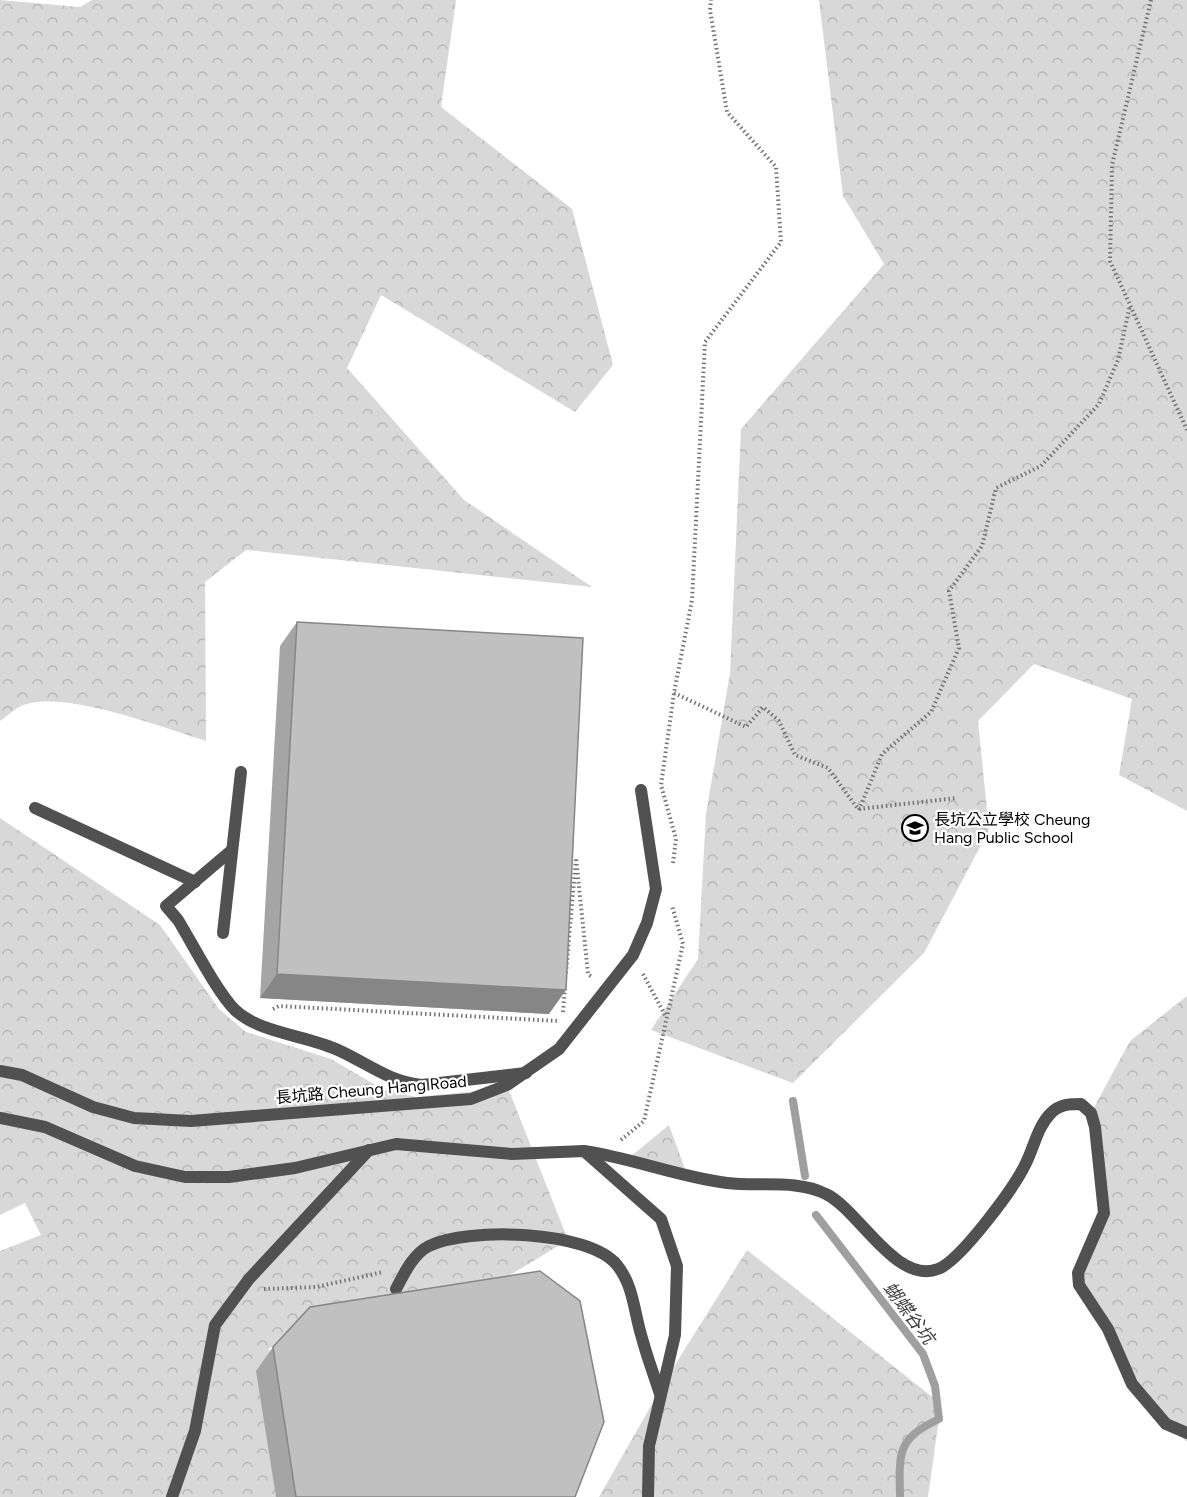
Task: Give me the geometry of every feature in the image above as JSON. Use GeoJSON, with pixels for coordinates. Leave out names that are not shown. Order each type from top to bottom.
{"type":"FeatureCollection","features":[{"type":"Feature","properties":{"kind":"street"},"geometry":{"type":"LineString","coordinates":[[223,933],[241,772]]}},
{"type":"Feature","properties":{"kind":"street","name":"長坑路 Cheung Hang Road"},"geometry":{"type":"LineString","coordinates":[[0,1071],[22,1075],[93,1107],[134,1118],[191,1121],[471,1099],[507,1085],[559,1050],[633,955],[647,923],[656,889],[641,790]]}},
{"type":"Feature","properties":{"kind":"street"},"geometry":{"type":"LineString","coordinates":[[35,808],[195,882]]}},
{"type":"Feature","properties":{"kind":"street"},"geometry":{"type":"LineString","coordinates":[[232,850],[166,906],[178,920],[234,1009],[251,1021],[337,1049],[390,1078],[407,1083],[423,1084],[526,1072]]}},
{"type":"Feature","properties":{"kind":"street"},"geometry":{"type":"LineString","coordinates":[[0,1118],[45,1127],[135,1166],[185,1176],[229,1177],[295,1168],[396,1144],[512,1154],[584,1151],[726,1183],[803,1187],[826,1193],[901,1263],[920,1272],[937,1270],[952,1261],[1011,1190],[1025,1165],[1041,1126],[1052,1112],[1066,1104],[1081,1104],[1091,1113],[1095,1127],[1104,1213],[1078,1273],[1079,1285],[1108,1329],[1132,1384],[1166,1424],[1187,1433]]}},
{"type":"Feature","properties":{"kind":"street"},"geometry":{"type":"LineString","coordinates":[[172,1497],[195,1431],[214,1325],[249,1279],[369,1150]]}},
{"type":"Feature","properties":{"kind":"street"},"geometry":{"type":"LineString","coordinates":[[584,1151],[661,1219],[677,1266],[675,1335],[649,1446],[648,1497]]}},
{"type":"Feature","properties":{"kind":"street"},"geometry":{"type":"LineString","coordinates":[[396,1289],[408,1266],[427,1247],[458,1237],[499,1235],[556,1239],[591,1248],[616,1264],[629,1284],[641,1336],[660,1394]]}},
{"type":"Feature","properties":{"kind":"path"},"geometry":{"type":"LineString","coordinates":[[672,871],[676,838],[661,785],[674,693],[692,600],[705,342],[781,242],[777,167],[727,112],[711,0]]}},
{"type":"Feature","properties":{"kind":"path"},"geometry":{"type":"LineString","coordinates":[[1151,0],[1112,165],[1110,261],[1187,430]]}},
{"type":"Feature","properties":{"kind":"path"},"geometry":{"type":"LineString","coordinates":[[859,810],[882,754],[932,712],[959,648],[949,591],[982,546],[996,488],[1041,466],[1099,404],[1118,360],[1130,304]]}},
{"type":"Feature","properties":{"kind":"path"},"geometry":{"type":"LineString","coordinates":[[674,693],[746,727],[763,707],[779,721],[795,755],[828,768],[859,810]]}},
{"type":"Feature","properties":{"kind":"path"},"geometry":{"type":"LineString","coordinates":[[859,810],[957,798]]}},
{"type":"Feature","properties":{"kind":"path"},"geometry":{"type":"LineString","coordinates":[[251,1021],[279,1006],[562,1022],[576,858],[588,974],[607,988]]}},
{"type":"Feature","properties":{"kind":"path"},"geometry":{"type":"LineString","coordinates":[[605,1154],[644,1121],[683,944],[672,903]]}},
{"type":"Feature","properties":{"kind":"path"},"geometry":{"type":"LineString","coordinates":[[633,955],[667,1018]]}},
{"type":"Feature","properties":{"kind":"path"},"geometry":{"type":"LineString","coordinates":[[249,1279],[257,1288],[274,1291],[293,1287],[316,1287],[408,1266]]}},
{"type":"Feature","properties":{"kind":"green space"},"geometry":{"type":"Polygon","coordinates":[[[0,0],[80,7],[92,0],[456,0],[441,107],[572,209],[613,365],[575,412],[381,295],[347,368],[464,500],[592,587],[246,550],[205,582],[206,741],[138,719],[59,702],[37,702],[19,707],[0,721],[0,0]]]}},
{"type":"Feature","properties":{"kind":"green space"},"geometry":{"type":"Polygon","coordinates":[[[819,0],[1187,0],[1187,811],[1119,775],[1132,699],[1034,664],[978,721],[989,830],[924,953],[793,1083],[651,1030],[698,959],[706,814],[730,673],[741,429],[884,264],[843,196],[819,0]]]}},
{"type":"Feature","properties":{"kind":"green space"},"geometry":{"type":"Polygon","coordinates":[[[0,818],[160,925],[219,1009],[246,1032],[331,1059],[384,1090],[416,1097],[508,1088],[568,1240],[470,1299],[269,1348],[298,1497],[0,1497],[0,1251],[41,1235],[25,1203],[0,1215],[0,818]]]}},
{"type":"Feature","properties":{"kind":"green space"},"geometry":{"type":"Polygon","coordinates":[[[1187,996],[1187,1442],[1149,1408],[1079,1285],[1099,1228],[1091,1113],[1130,1041],[1187,996]]]}},
{"type":"Feature","properties":{"kind":"green space"},"geometry":{"type":"Polygon","coordinates":[[[669,1125],[685,1169],[630,1157],[669,1125]]]}},
{"type":"Feature","properties":{"kind":"green space"},"geometry":{"type":"Polygon","coordinates":[[[747,1250],[941,1404],[928,1497],[599,1497],[668,1376],[747,1250]]]}},
{"type":"Feature","properties":{"kind":"building"},"geometry":{"type":"Polygon","coordinates":[[[297,622],[583,638],[566,990],[277,974],[297,622]]]}},
{"type":"Feature","properties":{"kind":"building"},"geometry":{"type":"Polygon","coordinates":[[[540,1271],[580,1301],[604,1422],[575,1497],[296,1497],[273,1347],[310,1307],[540,1271]]]}},
{"type":"Feature","properties":{"kind":"waterway","name":"蝴蝶谷坑"},"geometry":{"type":"LineString","coordinates":[[793,1101],[805,1176]]}},
{"type":"Feature","properties":{"kind":"waterway","name":"蝴蝶谷坑"},"geometry":{"type":"LineString","coordinates":[[816,1215],[923,1354],[935,1386],[939,1419],[915,1433],[903,1449],[900,1497]]}},
{"type":"Feature","properties":{"kind":"place","name":"長坑公立學校 Cheung Hang Public School"},"geometry":{"type":"Point","coordinates":[915,828]}}]}
